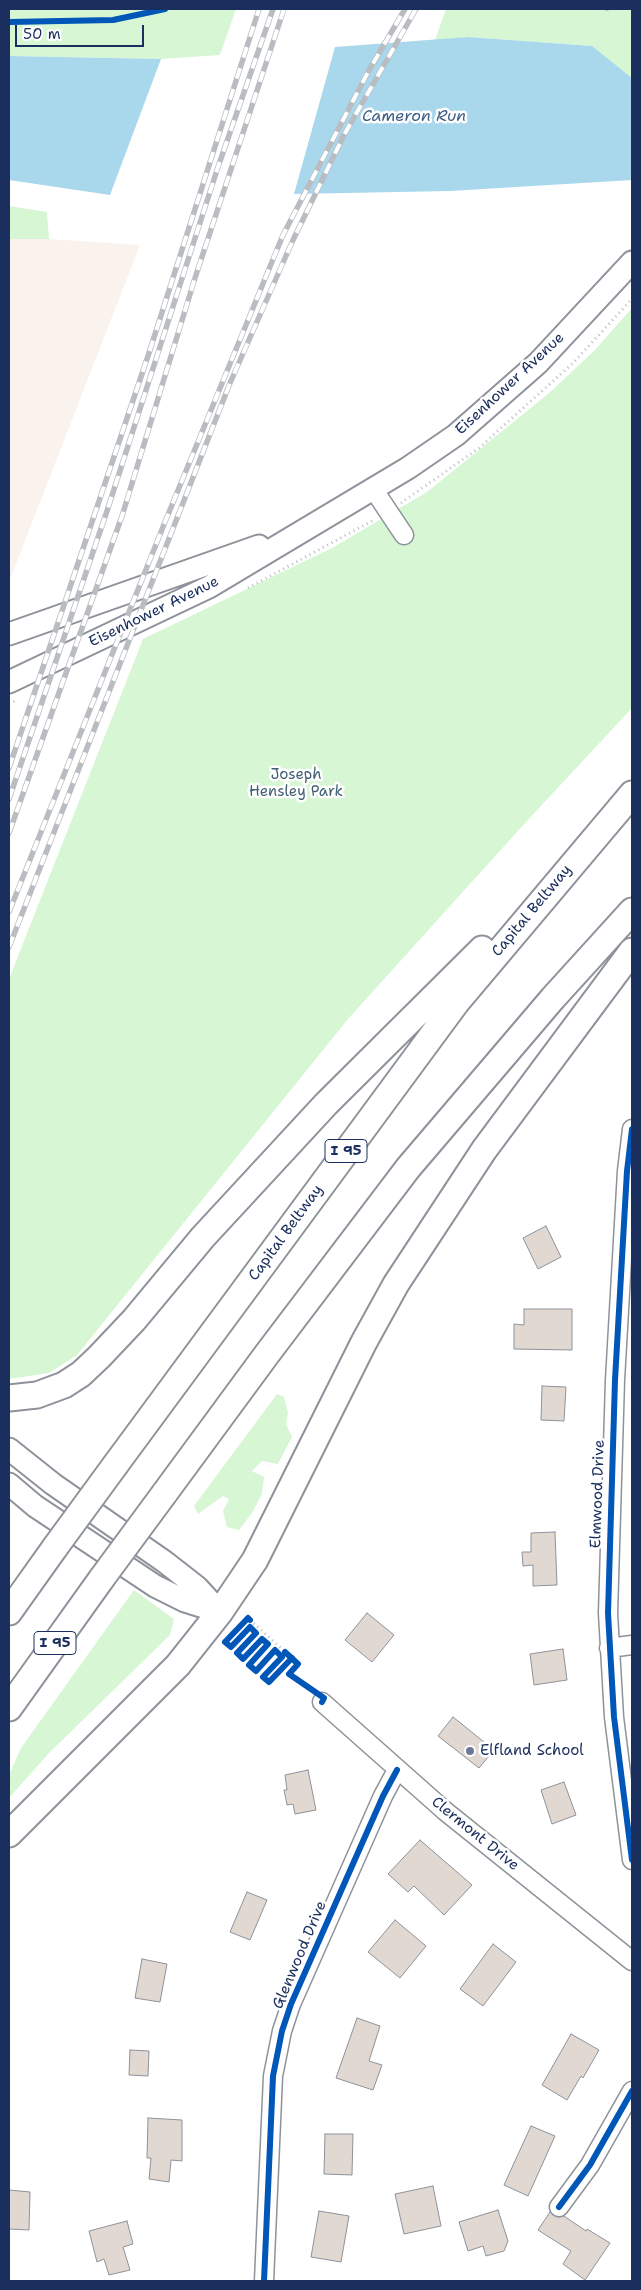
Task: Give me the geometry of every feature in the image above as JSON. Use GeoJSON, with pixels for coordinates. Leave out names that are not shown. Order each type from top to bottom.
{"type":"FeatureCollection","features":[{"type":"Feature","properties":{"kind":"highway","name":"Capital Beltway"},"geometry":{"type":"LineString","coordinates":[[9,1612],[456,1003],[587,845],[632,794]]}},
{"type":"Feature","properties":{"kind":"highway"},"geometry":{"type":"LineString","coordinates":[[9,1398],[37,1395],[64,1385],[81,1374],[99,1357],[134,1320],[203,1237],[326,1104],[587,845]]}},
{"type":"Feature","properties":{"kind":"highway","name":"I 95"},"geometry":{"type":"LineString","coordinates":[[9,1708],[272,1346],[408,1168],[553,998],[632,911]]}},
{"type":"Feature","properties":{"kind":"highway"},"geometry":{"type":"LineString","coordinates":[[9,1834],[178,1665],[220,1612],[254,1560],[364,1342],[396,1284],[484,1150],[632,951]]}},
{"type":"Feature","properties":{"kind":"main road","name":"Eisenhower Avenue"},"geometry":{"type":"LineString","coordinates":[[9,682],[209,587],[374,490],[456,435],[538,363],[632,262]]}},
{"type":"Feature","properties":{"kind":"main road","name":"Eisenhower Avenue"},"geometry":{"type":"LineString","coordinates":[[9,634],[255,547],[295,536]]}},
{"type":"Feature","properties":{"kind":"main road"},"geometry":{"type":"LineString","coordinates":[[9,1449],[53,1484],[165,1562],[197,1587],[220,1612]]}},
{"type":"Feature","properties":{"kind":"main road"},"geometry":{"type":"LineString","coordinates":[[9,1484],[74,1532],[155,1586],[185,1601],[220,1612]]}},
{"type":"Feature","properties":{"kind":"street"},"geometry":{"type":"LineString","coordinates":[[374,490],[404,535]]}},
{"type":"Feature","properties":{"kind":"street","name":"Elmwood Drive"},"geometry":{"type":"LineString","coordinates":[[632,1129],[627,1171],[626,1277],[608,1547],[609,1648],[614,1717],[632,1860]]}},
{"type":"Feature","properties":{"kind":"street"},"geometry":{"type":"LineString","coordinates":[[609,1648],[632,1645]]}},
{"type":"Feature","properties":{"kind":"street","name":"Clermont Drive"},"geometry":{"type":"LineString","coordinates":[[322,1702],[397,1770],[632,1961]]}},
{"type":"Feature","properties":{"kind":"street","name":"Glenwood Drive"},"geometry":{"type":"LineString","coordinates":[[264,2281],[273,2076],[282,2031],[291,2004],[397,1770]]}},
{"type":"Feature","properties":{"kind":"street"},"geometry":{"type":"LineString","coordinates":[[559,2207],[590,2164],[632,2091]]}},
{"type":"Feature","properties":{"kind":"path"},"geometry":{"type":"LineString","coordinates":[[599,10],[615,12]]}},
{"type":"Feature","properties":{"kind":"path"},"geometry":{"type":"LineString","coordinates":[[242,1624],[248,1618],[256,1633]]}},
{"type":"Feature","properties":{"kind":"path"},"geometry":{"type":"LineString","coordinates":[[250,1623],[284,1654]]}},
{"type":"Feature","properties":{"kind":"path"},"geometry":{"type":"LineString","coordinates":[[262,1639],[268,1644]]}},
{"type":"Feature","properties":{"kind":"path"},"geometry":{"type":"LineString","coordinates":[[275,1650],[284,1654]]}},
{"type":"Feature","properties":{"kind":"shaded area"},"geometry":{"type":"Polygon","coordinates":[[[9,239],[49,239],[140,245],[9,582],[9,239]]]}},
{"type":"Feature","properties":{"kind":"green space"},"geometry":{"type":"Polygon","coordinates":[[[9,9],[236,9],[220,55],[161,59],[9,56],[9,9]]]}},
{"type":"Feature","properties":{"kind":"green space"},"geometry":{"type":"Polygon","coordinates":[[[446,9],[632,9],[632,78],[591,46],[468,37],[435,40],[446,9]]]}},
{"type":"Feature","properties":{"kind":"green space"},"geometry":{"type":"Polygon","coordinates":[[[9,206],[47,212],[49,239],[9,239],[9,206]]]}},
{"type":"Feature","properties":{"kind":"green space","name":"Joseph Hensley Park"},"geometry":{"type":"Polygon","coordinates":[[[632,308],[632,708],[348,1019],[77,1355],[49,1373],[9,1379],[9,979],[143,639],[332,548],[427,492],[548,394],[594,351],[632,308]]]}},
{"type":"Feature","properties":{"kind":"green space"},"geometry":{"type":"Polygon","coordinates":[[[277,1394],[284,1397],[288,1413],[286,1424],[292,1437],[278,1464],[262,1461],[252,1471],[264,1477],[262,1494],[252,1513],[239,1530],[227,1527],[223,1511],[229,1499],[223,1496],[198,1514],[194,1506],[277,1394]]]}},
{"type":"Feature","properties":{"kind":"green space"},"geometry":{"type":"Polygon","coordinates":[[[134,1590],[174,1619],[170,1635],[49,1753],[9,1798],[9,1775],[21,1748],[134,1590]]]}},
{"type":"Feature","properties":{"kind":"water","name":"Cameron Run"},"geometry":{"type":"Polygon","coordinates":[[[468,37],[592,46],[632,78],[632,180],[450,191],[294,194],[335,47],[468,37]]]}},
{"type":"Feature","properties":{"kind":"water"},"geometry":{"type":"Polygon","coordinates":[[[9,56],[161,59],[110,195],[9,180],[9,56]]]}},
{"type":"Feature","properties":{"kind":"building"},"geometry":{"type":"Polygon","coordinates":[[[546,1226],[561,1257],[538,1269],[523,1238],[546,1226]]]}},
{"type":"Feature","properties":{"kind":"building"},"geometry":{"type":"Polygon","coordinates":[[[524,1309],[572,1309],[572,1350],[514,1349],[514,1324],[524,1325],[524,1309]]]}},
{"type":"Feature","properties":{"kind":"building"},"geometry":{"type":"Polygon","coordinates":[[[542,1386],[566,1387],[564,1421],[541,1420],[542,1386]]]}},
{"type":"Feature","properties":{"kind":"building"},"geometry":{"type":"Polygon","coordinates":[[[555,1532],[557,1585],[533,1586],[533,1565],[523,1566],[522,1552],[531,1552],[531,1533],[555,1532]]]}},
{"type":"Feature","properties":{"kind":"building"},"geometry":{"type":"Polygon","coordinates":[[[367,1613],[394,1635],[372,1662],[345,1640],[367,1613]]]}},
{"type":"Feature","properties":{"kind":"building"},"geometry":{"type":"Polygon","coordinates":[[[563,1649],[567,1680],[534,1685],[530,1654],[563,1649]]]}},
{"type":"Feature","properties":{"kind":"building"},"geometry":{"type":"Polygon","coordinates":[[[453,1717],[494,1750],[479,1768],[438,1736],[453,1717]]]}},
{"type":"Feature","properties":{"kind":"building"},"geometry":{"type":"Polygon","coordinates":[[[308,1770],[316,1810],[295,1814],[293,1804],[287,1805],[284,1790],[287,1790],[285,1775],[308,1770]]]}},
{"type":"Feature","properties":{"kind":"building"},"geometry":{"type":"Polygon","coordinates":[[[564,1782],[576,1815],[552,1824],[541,1790],[564,1782]]]}},
{"type":"Feature","properties":{"kind":"building"},"geometry":{"type":"Polygon","coordinates":[[[420,1840],[472,1885],[444,1915],[414,1886],[408,1892],[388,1874],[420,1840]]]}},
{"type":"Feature","properties":{"kind":"building"},"geometry":{"type":"Polygon","coordinates":[[[247,1892],[267,1900],[250,1940],[230,1932],[247,1892]]]}},
{"type":"Feature","properties":{"kind":"building"},"geometry":{"type":"Polygon","coordinates":[[[395,1920],[426,1946],[400,1978],[368,1952],[395,1920]]]}},
{"type":"Feature","properties":{"kind":"building"},"geometry":{"type":"Polygon","coordinates":[[[493,1944],[516,1962],[483,2006],[460,1989],[493,1944]]]}},
{"type":"Feature","properties":{"kind":"building"},"geometry":{"type":"Polygon","coordinates":[[[142,1959],[167,1964],[160,2002],[135,1998],[142,1959]]]}},
{"type":"Feature","properties":{"kind":"building"},"geometry":{"type":"Polygon","coordinates":[[[357,2018],[380,2026],[369,2061],[382,2065],[373,2090],[336,2078],[357,2018]]]}},
{"type":"Feature","properties":{"kind":"building"},"geometry":{"type":"Polygon","coordinates":[[[571,2034],[599,2050],[583,2078],[581,2076],[567,2100],[542,2085],[571,2034]]]}},
{"type":"Feature","properties":{"kind":"building"},"geometry":{"type":"Polygon","coordinates":[[[130,2050],[149,2051],[148,2076],[129,2075],[130,2050]]]}},
{"type":"Feature","properties":{"kind":"building"},"geometry":{"type":"Polygon","coordinates":[[[148,2118],[182,2120],[182,2161],[171,2160],[169,2182],[149,2179],[151,2158],[147,2158],[148,2118]]]}},
{"type":"Feature","properties":{"kind":"building"},"geometry":{"type":"Polygon","coordinates":[[[531,2126],[555,2136],[528,2196],[504,2185],[531,2126]]]}},
{"type":"Feature","properties":{"kind":"building"},"geometry":{"type":"Polygon","coordinates":[[[325,2134],[353,2134],[352,2175],[324,2174],[325,2134]]]}},
{"type":"Feature","properties":{"kind":"building"},"geometry":{"type":"Polygon","coordinates":[[[433,2186],[441,2226],[404,2234],[395,2194],[433,2186]]]}},
{"type":"Feature","properties":{"kind":"building"},"geometry":{"type":"Polygon","coordinates":[[[9,2190],[30,2192],[29,2230],[9,2229],[9,2190]]]}},
{"type":"Feature","properties":{"kind":"building"},"geometry":{"type":"Polygon","coordinates":[[[498,2210],[508,2241],[504,2251],[486,2256],[483,2246],[468,2251],[459,2222],[498,2210]]]}},
{"type":"Feature","properties":{"kind":"building"},"geometry":{"type":"Polygon","coordinates":[[[319,2211],[349,2216],[341,2262],[311,2257],[319,2211]]]}},
{"type":"Feature","properties":{"kind":"building"},"geometry":{"type":"Polygon","coordinates":[[[550,2212],[557,2217],[564,2216],[586,2231],[587,2229],[610,2243],[585,2280],[563,2264],[571,2251],[538,2230],[550,2212]]]}},
{"type":"Feature","properties":{"kind":"building"},"geometry":{"type":"Polygon","coordinates":[[[127,2221],[133,2244],[123,2247],[130,2270],[109,2275],[104,2259],[97,2262],[89,2231],[127,2221]]]}},
{"type":"Feature","properties":{"kind":"railway"},"geometry":{"type":"LineString","coordinates":[[9,768],[149,353],[259,9]]}},
{"type":"Feature","properties":{"kind":"railway"},"geometry":{"type":"LineString","coordinates":[[9,799],[107,511],[218,167],[273,9]]}},
{"type":"Feature","properties":{"kind":"railway"},"geometry":{"type":"LineString","coordinates":[[9,833],[122,516],[195,278],[284,9]]}},
{"type":"Feature","properties":{"kind":"railway"},"geometry":{"type":"LineString","coordinates":[[9,912],[165,522],[283,235],[368,72],[405,9]]}},
{"type":"Feature","properties":{"kind":"railway"},"geometry":{"type":"LineString","coordinates":[[9,947],[230,383],[293,240],[344,135],[416,9]]}},
{"type":"Feature","properties":{"kind":"cycle path"},"geometry":{"type":"LineString","coordinates":[[9,22],[113,20],[165,9]]}},
{"type":"Feature","properties":{"kind":"cycle path"},"geometry":{"type":"LineString","coordinates":[[632,1129],[627,1171],[615,1380],[608,1613],[614,1717],[632,1860]]}},
{"type":"Feature","properties":{"kind":"cycle path"},"geometry":{"type":"LineString","coordinates":[[250,1620],[248,1618],[225,1642],[231,1647],[250,1627],[256,1633],[237,1653],[243,1659],[262,1639],[268,1644],[249,1665],[256,1671],[275,1650],[282,1657],[263,1677],[269,1682],[292,1658]]}},
{"type":"Feature","properties":{"kind":"cycle path"},"geometry":{"type":"LineString","coordinates":[[285,1652],[298,1664],[289,1674],[324,1698],[322,1702]]}},
{"type":"Feature","properties":{"kind":"cycle path"},"geometry":{"type":"LineString","coordinates":[[264,2281],[273,2076],[282,2031],[291,2004],[383,1796],[397,1770]]}},
{"type":"Feature","properties":{"kind":"cycle path"},"geometry":{"type":"LineString","coordinates":[[559,2207],[590,2165],[632,2091]]}},
{"type":"Feature","properties":{"kind":"place","name":"Elfland School"},"geometry":{"type":"Point","coordinates":[470,1751]}}]}
